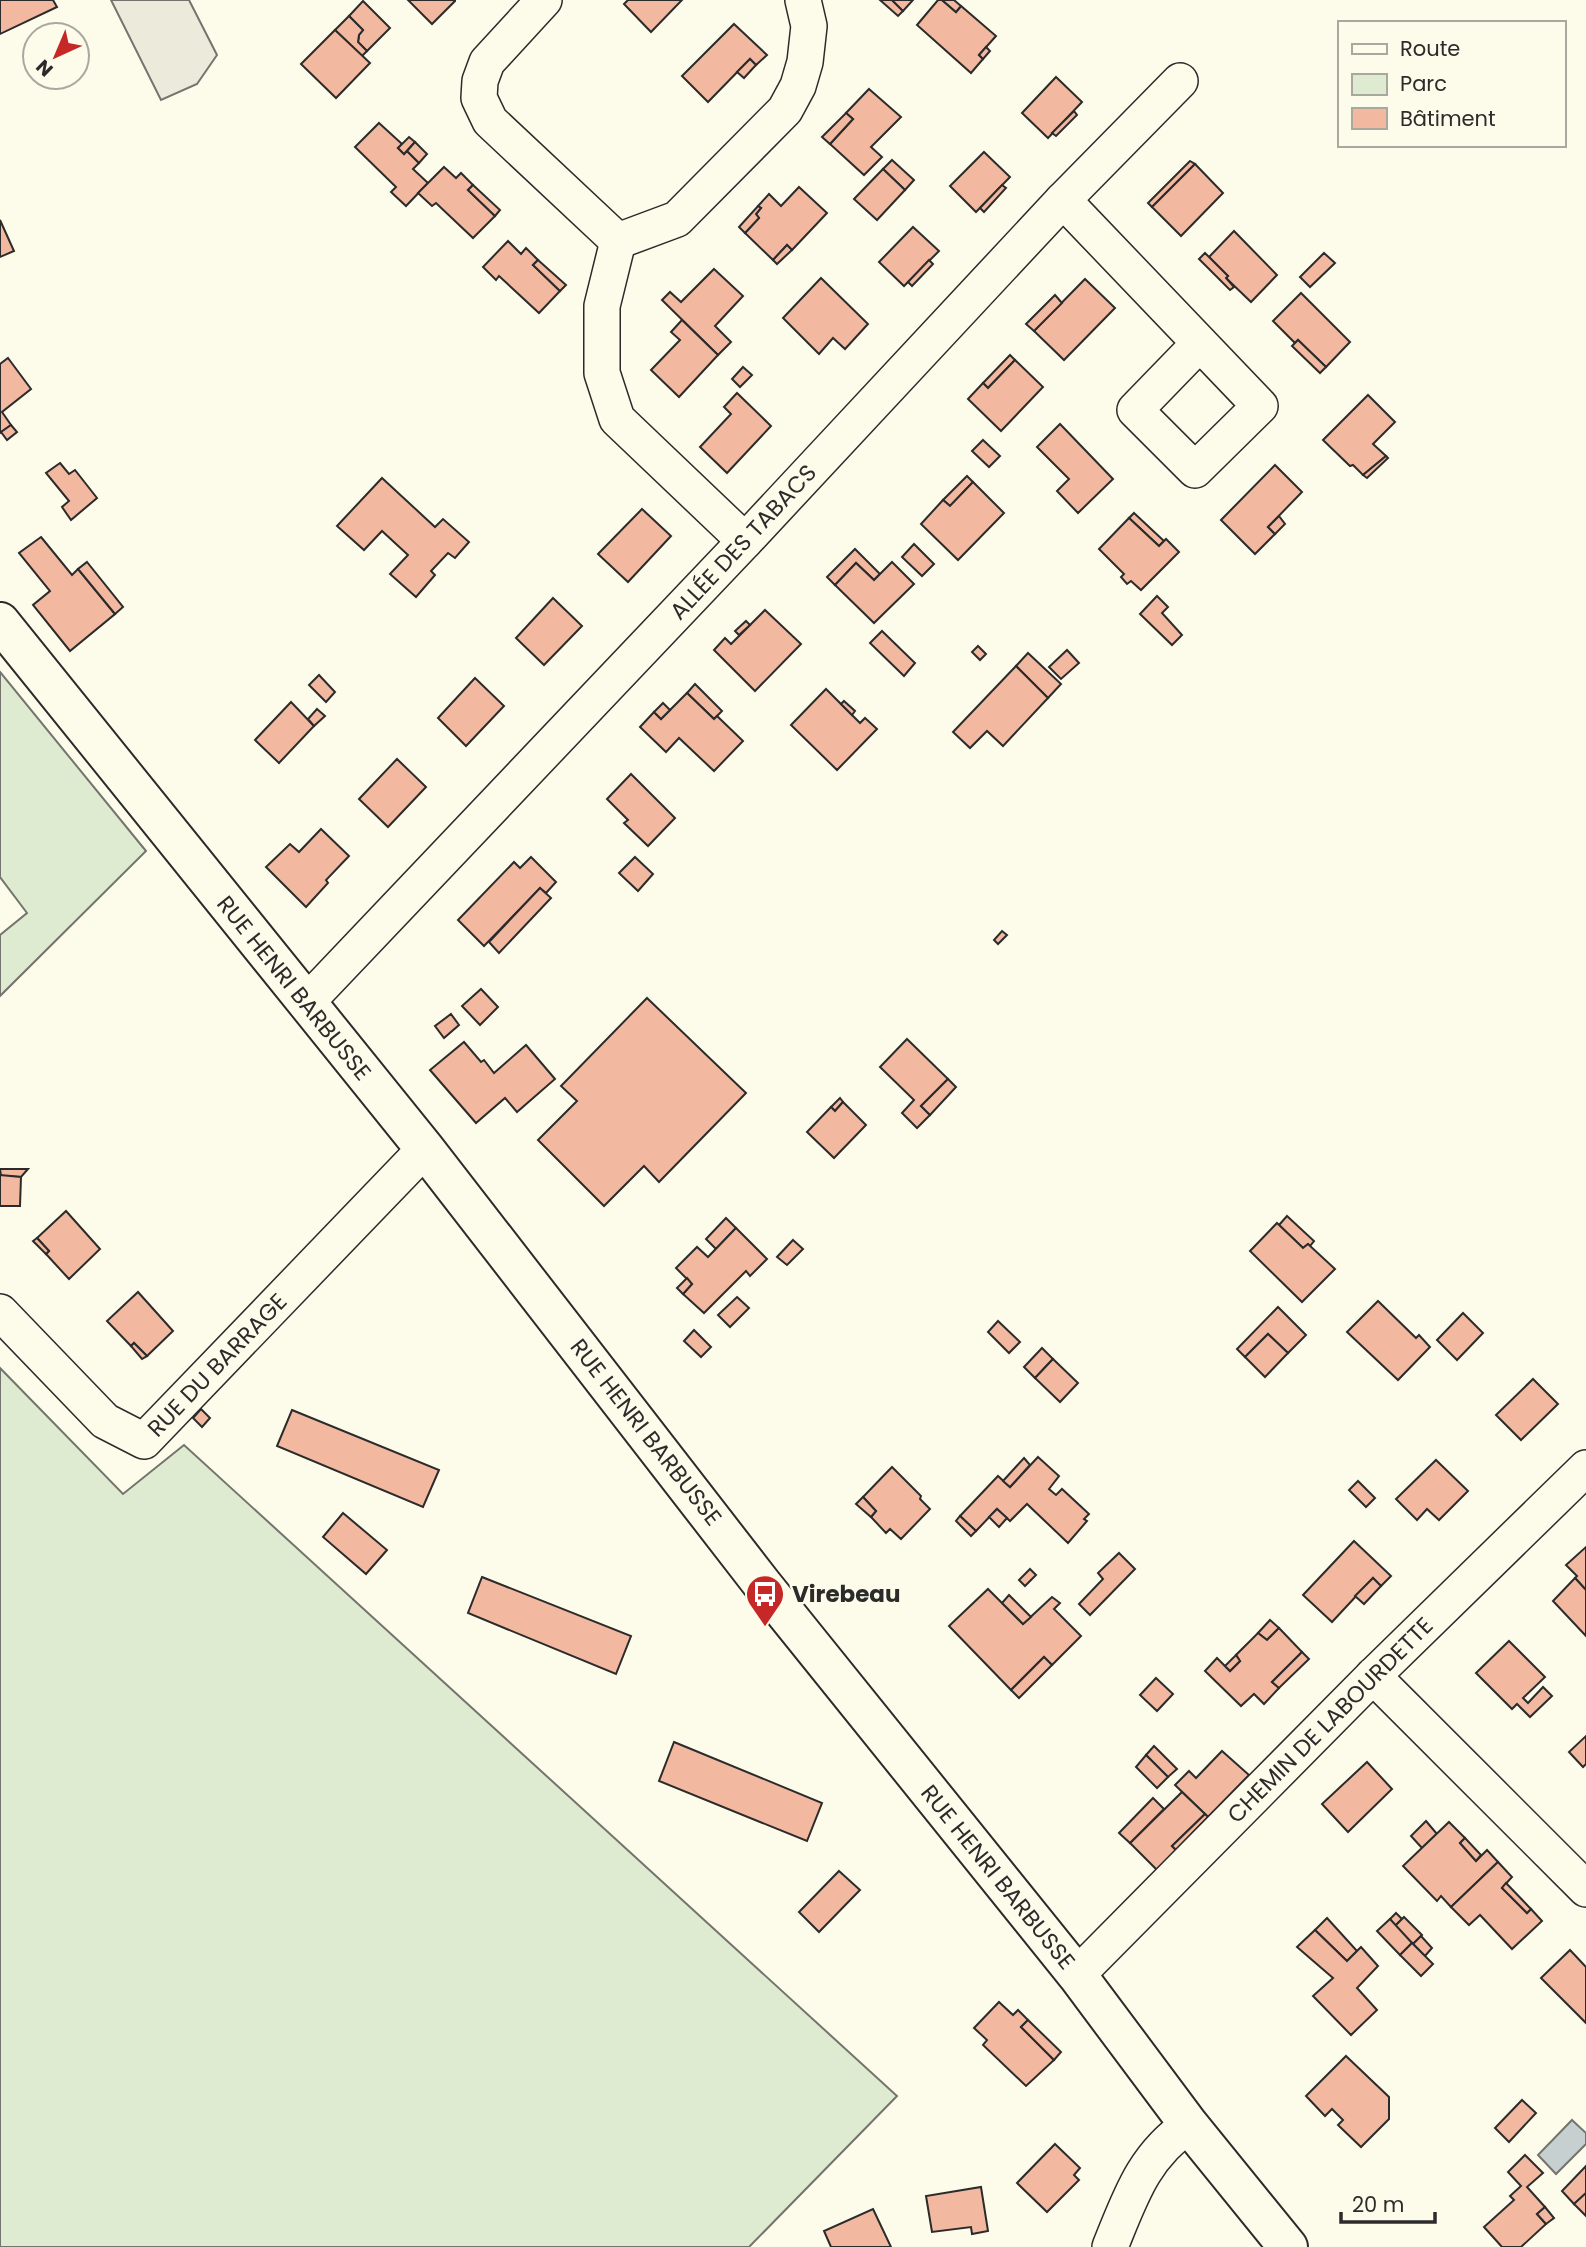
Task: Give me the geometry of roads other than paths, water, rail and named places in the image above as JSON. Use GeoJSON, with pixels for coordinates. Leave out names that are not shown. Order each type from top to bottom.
{"type":"FeatureCollection","features":[{"type":"Feature","properties":{"kind":"main road","name":"RUE HENRI BARBUSSE"},"geometry":{"type":"LineString","coordinates":[[0,622],[425,1149],[762,1584],[1077,1976],[1189,2125],[1288,2247]]}},
{"type":"Feature","properties":{"kind":"street"},"geometry":{"type":"LineString","coordinates":[[544,0],[486,62],[480,81],[479,99],[490,121],[618,241]]}},
{"type":"Feature","properties":{"kind":"street"},"geometry":{"type":"LineString","coordinates":[[618,241],[677,219],[785,110],[798,86],[805,62],[809,26],[803,0]]}},
{"type":"Feature","properties":{"kind":"street","name":"ALLÉE DES TABACS"},"geometry":{"type":"LineString","coordinates":[[306,1003],[745,541],[1063,200],[1180,81]]}},
{"type":"Feature","properties":{"kind":"street"},"geometry":{"type":"LineString","coordinates":[[1063,200],[1199,344]]}},
{"type":"Feature","properties":{"kind":"street"},"geometry":{"type":"LineString","coordinates":[[618,241],[602,306],[602,373],[617,419],[745,541]]}},
{"type":"Feature","properties":{"kind":"street","name":"RUE DU BARRAGE"},"geometry":{"type":"LineString","coordinates":[[0,1312],[105,1422],[144,1441],[425,1149]]}},
{"type":"Feature","properties":{"kind":"street","name":"CHEMIN DE LABOURDETTE"},"geometry":{"type":"LineString","coordinates":[[1077,1976],[1374,1676],[1586,1468]]}},
{"type":"Feature","properties":{"kind":"street"},"geometry":{"type":"LineString","coordinates":[[1374,1676],[1586,1889]]}},
{"type":"Feature","properties":{"kind":"street"},"geometry":{"type":"LineString","coordinates":[[1110,2247],[1132,2193],[1153,2157],[1167,2141],[1189,2125]]}},
{"type":"Feature","properties":{"kind":"place","name":"Virebeau"},"geometry":{"type":"Point","coordinates":[765,1628]}}]}
